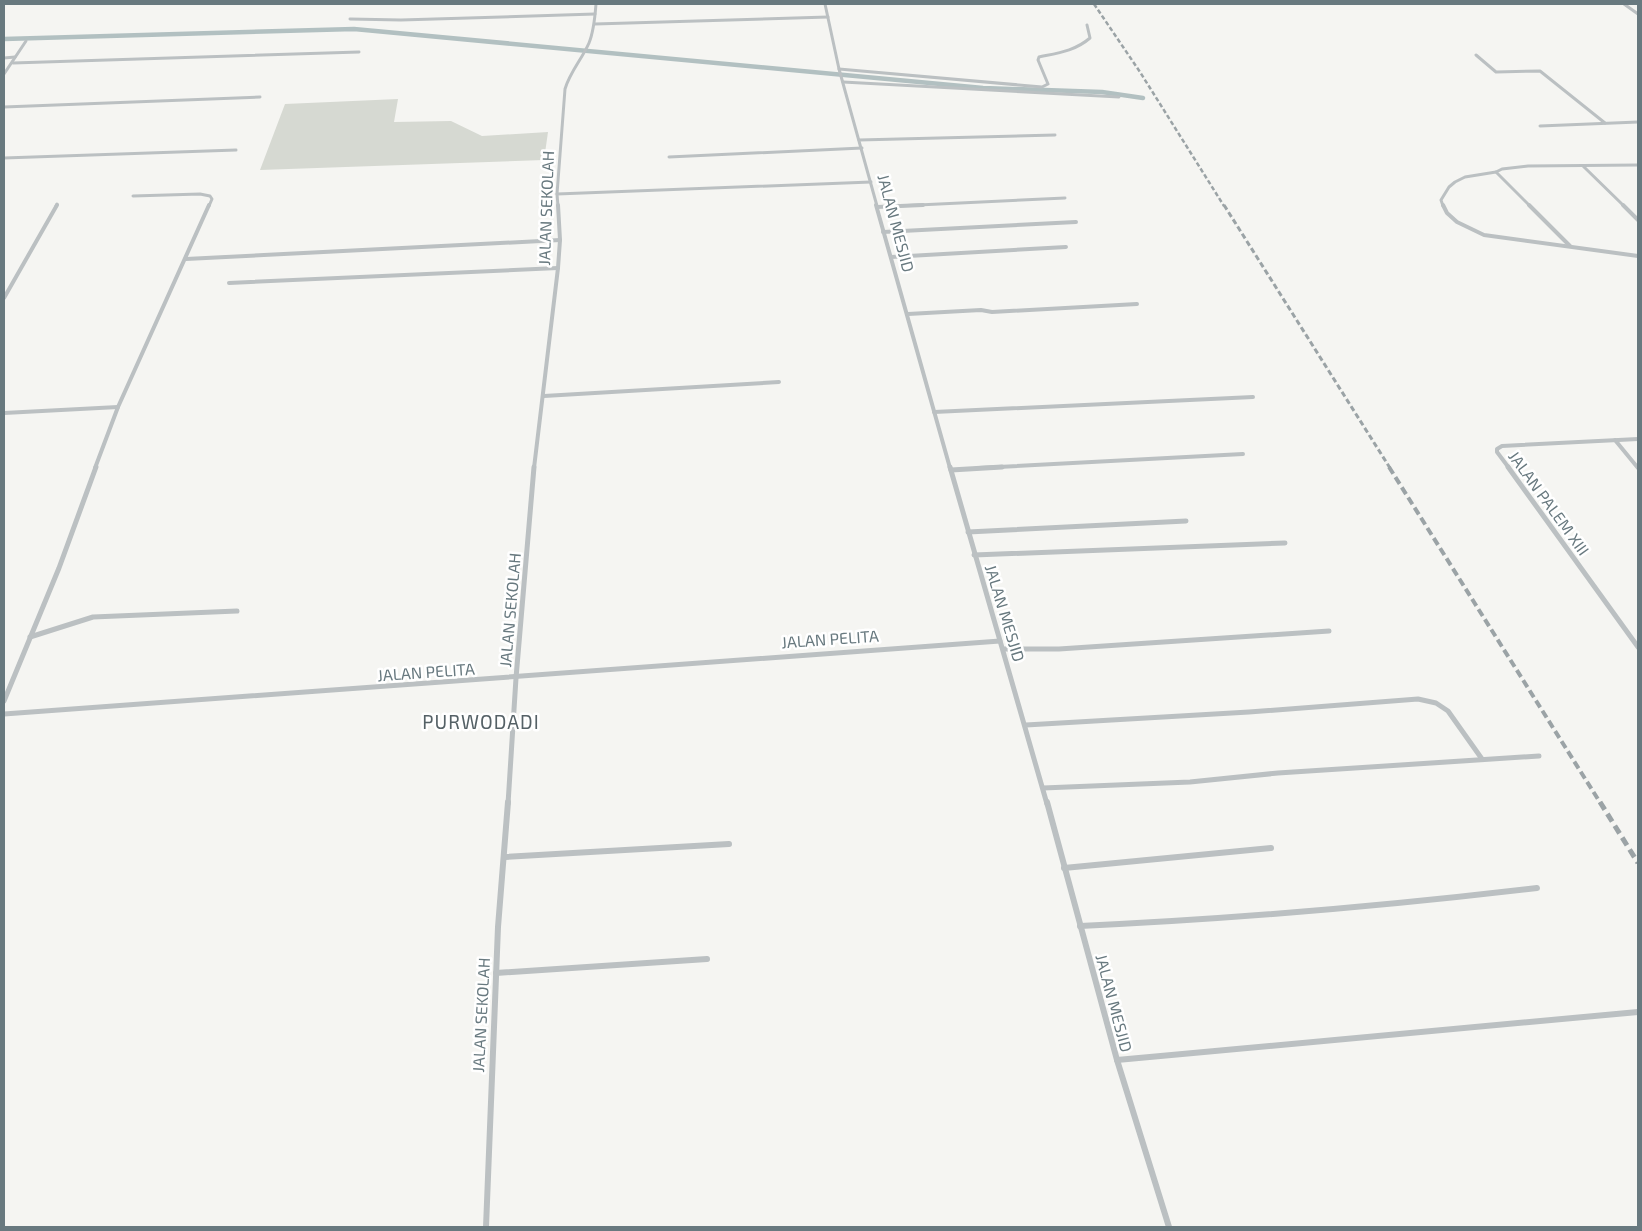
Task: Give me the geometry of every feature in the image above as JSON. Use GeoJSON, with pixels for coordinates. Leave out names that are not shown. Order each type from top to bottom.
{"type":"FeatureCollection","features":[{"type":"Feature","properties":{"kind":"street","name":"JALAN SEKOLAH"},"geometry":{"type":"LineString","coordinates":[[486,1227],[496,973],[516,678],[535,456],[544,396],[549,336],[558,268],[560,240],[557,194],[564,97],[566,82],[576,62],[588,46],[595,24],[596,4]]}},
{"type":"Feature","properties":{"kind":"street","name":"JALAN MESJID"},"geometry":{"type":"LineString","coordinates":[[825,4],[840,71],[883,232],[908,314],[974,554],[1026,725],[1117,1060],[1169,1227]]}},
{"type":"Feature","properties":{"kind":"street"},"geometry":{"type":"LineString","coordinates":[[1624,4],[1638,14]]}},
{"type":"Feature","properties":{"kind":"street"},"geometry":{"type":"LineString","coordinates":[[350,20],[596,14]]}},
{"type":"Feature","properties":{"kind":"street"},"geometry":{"type":"LineString","coordinates":[[595,24],[828,17]]}},
{"type":"Feature","properties":{"kind":"street"},"geometry":{"type":"LineString","coordinates":[[840,71],[1042,86],[1048,84],[1038,57],[1069,52],[1086,42],[1090,38],[1087,25]]}},
{"type":"Feature","properties":{"kind":"street"},"geometry":{"type":"LineString","coordinates":[[4,74],[26,41]]}},
{"type":"Feature","properties":{"kind":"street"},"geometry":{"type":"LineString","coordinates":[[13,63],[359,52]]}},
{"type":"Feature","properties":{"kind":"street"},"geometry":{"type":"LineString","coordinates":[[1476,55],[1496,72],[1540,71],[1605,123]]}},
{"type":"Feature","properties":{"kind":"street"},"geometry":{"type":"LineString","coordinates":[[4,58],[15,57]]}},
{"type":"Feature","properties":{"kind":"street"},"geometry":{"type":"LineString","coordinates":[[843,80],[1119,97]]}},
{"type":"Feature","properties":{"kind":"street"},"geometry":{"type":"LineString","coordinates":[[4,107],[260,97]]}},
{"type":"Feature","properties":{"kind":"street"},"geometry":{"type":"LineString","coordinates":[[1540,126],[1638,122]]}},
{"type":"Feature","properties":{"kind":"street"},"geometry":{"type":"LineString","coordinates":[[859,140],[1055,135]]}},
{"type":"Feature","properties":{"kind":"street"},"geometry":{"type":"LineString","coordinates":[[669,157],[862,148]]}},
{"type":"Feature","properties":{"kind":"street"},"geometry":{"type":"LineString","coordinates":[[4,158],[236,150]]}},
{"type":"Feature","properties":{"kind":"street"},"geometry":{"type":"LineString","coordinates":[[1638,165],[1521,166],[1502,169],[1496,172],[1471,176],[1456,182],[1449,187],[1441,200],[1445,211],[1460,224],[1484,235],[1638,256]]}},
{"type":"Feature","properties":{"kind":"street"},"geometry":{"type":"LineString","coordinates":[[1582,166],[1638,220]]}},
{"type":"Feature","properties":{"kind":"street"},"geometry":{"type":"LineString","coordinates":[[1496,172],[1570,246]]}},
{"type":"Feature","properties":{"kind":"street"},"geometry":{"type":"LineString","coordinates":[[557,194],[871,182]]}},
{"type":"Feature","properties":{"kind":"street"},"geometry":{"type":"LineString","coordinates":[[4,701],[59,568],[118,407],[212,199],[210,196],[133,196]]}},
{"type":"Feature","properties":{"kind":"street"},"geometry":{"type":"LineString","coordinates":[[876,207],[1065,198]]}},
{"type":"Feature","properties":{"kind":"street"},"geometry":{"type":"LineString","coordinates":[[4,298],[57,204]]}},
{"type":"Feature","properties":{"kind":"street"},"geometry":{"type":"LineString","coordinates":[[883,232],[1076,222]]}},
{"type":"Feature","properties":{"kind":"street"},"geometry":{"type":"LineString","coordinates":[[186,259],[560,240]]}},
{"type":"Feature","properties":{"kind":"street"},"geometry":{"type":"LineString","coordinates":[[891,258],[1066,247]]}},
{"type":"Feature","properties":{"kind":"street"},"geometry":{"type":"LineString","coordinates":[[229,283],[558,268]]}},
{"type":"Feature","properties":{"kind":"street"},"geometry":{"type":"LineString","coordinates":[[908,314],[981,310],[992,312],[1137,304]]}},
{"type":"Feature","properties":{"kind":"street"},"geometry":{"type":"LineString","coordinates":[[544,396],[779,382]]}},
{"type":"Feature","properties":{"kind":"street"},"geometry":{"type":"LineString","coordinates":[[934,412],[1253,397]]}},
{"type":"Feature","properties":{"kind":"street"},"geometry":{"type":"LineString","coordinates":[[4,413],[118,407]]}},
{"type":"Feature","properties":{"kind":"street"},"geometry":{"type":"LineString","coordinates":[[1615,440],[1638,439]]}},
{"type":"Feature","properties":{"kind":"street"},"geometry":{"type":"LineString","coordinates":[[1615,440],[1638,468]]}},
{"type":"Feature","properties":{"kind":"street","name":"JALAN PALEM XIII"},"geometry":{"type":"LineString","coordinates":[[1615,440],[1502,446],[1497,448],[1497,452],[1637,644]]}},
{"type":"Feature","properties":{"kind":"street"},"geometry":{"type":"LineString","coordinates":[[951,470],[1243,454]]}},
{"type":"Feature","properties":{"kind":"street"},"geometry":{"type":"LineString","coordinates":[[968,532],[1186,521]]}},
{"type":"Feature","properties":{"kind":"street"},"geometry":{"type":"LineString","coordinates":[[974,554],[1285,543]]}},
{"type":"Feature","properties":{"kind":"street"},"geometry":{"type":"LineString","coordinates":[[30,637],[93,617],[237,611]]}},
{"type":"Feature","properties":{"kind":"street"},"geometry":{"type":"LineString","coordinates":[[1004,649],[1059,649],[1329,631]]}},
{"type":"Feature","properties":{"kind":"street","name":"JALAN PELITA"},"geometry":{"type":"LineString","coordinates":[[4,714],[516,678],[783,655],[1000,640]]}},
{"type":"Feature","properties":{"kind":"street"},"geometry":{"type":"LineString","coordinates":[[4,682],[11,681]]}},
{"type":"Feature","properties":{"kind":"street"},"geometry":{"type":"LineString","coordinates":[[1026,725],[1249,712],[1418,699],[1436,703],[1448,711],[1482,760]]}},
{"type":"Feature","properties":{"kind":"street"},"geometry":{"type":"LineString","coordinates":[[1043,788],[1190,782],[1278,773],[1539,756]]}},
{"type":"Feature","properties":{"kind":"street"},"geometry":{"type":"LineString","coordinates":[[505,857],[729,844]]}},
{"type":"Feature","properties":{"kind":"street"},"geometry":{"type":"LineString","coordinates":[[1064,868],[1271,848]]}},
{"type":"Feature","properties":{"kind":"street"},"geometry":{"type":"LineString","coordinates":[[1080,926],[1168,922],[1390,904],[1537,888]]}},
{"type":"Feature","properties":{"kind":"street"},"geometry":{"type":"LineString","coordinates":[[496,973],[707,959]]}},
{"type":"Feature","properties":{"kind":"street"},"geometry":{"type":"LineString","coordinates":[[1117,1060],[1638,1012]]}},
{"type":"Feature","properties":{"kind":"shaded area"},"geometry":{"type":"Polygon","coordinates":[[[398,99],[394,122],[451,121],[482,136],[548,132],[544,160],[260,170],[285,104],[398,99]]]}},
{"type":"Feature","properties":{"kind":"waterway"},"geometry":{"type":"LineString","coordinates":[[4,39],[354,29],[983,88],[1102,92],[1143,98]]}},
{"type":"Feature","properties":{"kind":"railway"},"geometry":{"type":"LineString","coordinates":[[1094,4],[1140,72],[1224,206]]}},
{"type":"Feature","properties":{"kind":"railway"},"geometry":{"type":"LineString","coordinates":[[1224,205],[1390,468]]}},
{"type":"Feature","properties":{"kind":"railway"},"geometry":{"type":"LineString","coordinates":[[1389,467],[1601,804]]}},
{"type":"Feature","properties":{"kind":"railway"},"geometry":{"type":"LineString","coordinates":[[1600,802],[1638,863]]}},
{"type":"Feature","properties":{"kind":"district","name":"PURWODADI"},"geometry":{"type":"Point","coordinates":[481,722]}}]}
